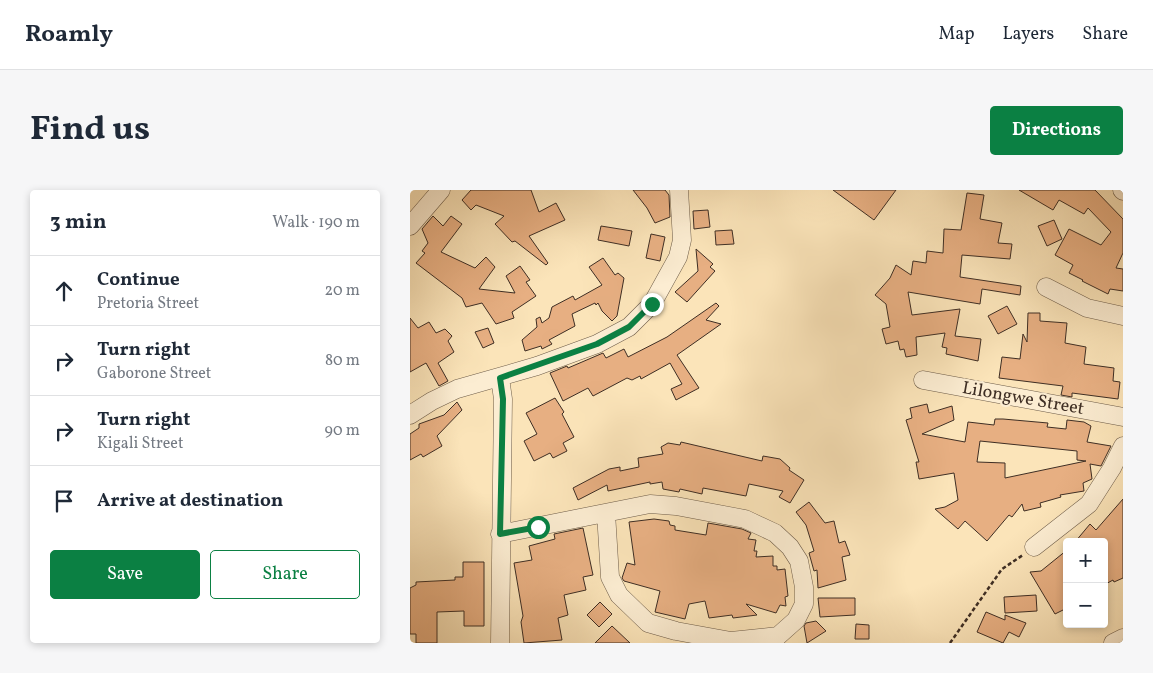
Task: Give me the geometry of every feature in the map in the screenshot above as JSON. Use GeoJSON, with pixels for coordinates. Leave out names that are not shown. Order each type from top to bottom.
{"type":"FeatureCollection","features":[{"type":"Feature","properties":{"kind":"street"},"geometry":{"type":"LineString","coordinates":[[410,226],[441,190]]}},
{"type":"Feature","properties":{"kind":"street"},"geometry":{"type":"LineString","coordinates":[[410,415],[432,401],[457,389],[500,378],[597,344],[629,327],[652,304],[678,257],[682,240],[679,190]]}},
{"type":"Feature","properties":{"kind":"street"},"geometry":{"type":"LineString","coordinates":[[1046,288],[1087,308],[1123,316]]}},
{"type":"Feature","properties":{"kind":"street"},"geometry":{"type":"LineString","coordinates":[[500,378],[503,399],[500,643]]}},
{"type":"Feature","properties":{"kind":"street","name":"Lilongwe Street"},"geometry":{"type":"LineString","coordinates":[[923,380],[1123,417]]}},
{"type":"Feature","properties":{"kind":"street"},"geometry":{"type":"LineString","coordinates":[[1034,546],[1089,504],[1112,468],[1123,446]]}},
{"type":"Feature","properties":{"kind":"street"},"geometry":{"type":"LineString","coordinates":[[500,534],[650,504],[676,506],[745,519],[764,526],[784,540],[798,561],[804,587],[804,604],[796,620],[778,636],[731,641],[676,631],[648,623],[619,595],[610,577],[606,513]]}},
{"type":"Feature","properties":{"kind":"path"},"geometry":{"type":"LineString","coordinates":[[950,643],[1002,569],[1034,546]]}},
{"type":"Feature","properties":{"kind":"building"},"geometry":{"type":"Polygon","coordinates":[[[471,190],[531,190],[539,212],[556,203],[565,220],[529,236],[548,263],[546,265],[515,241],[512,242],[495,224],[504,216],[476,205],[471,210],[462,200],[471,190]]]}},
{"type":"Feature","properties":{"kind":"building"},"geometry":{"type":"Polygon","coordinates":[[[633,190],[665,190],[669,195],[670,217],[655,223],[647,208],[633,190]]]}},
{"type":"Feature","properties":{"kind":"building"},"geometry":{"type":"Polygon","coordinates":[[[833,190],[896,190],[874,220],[833,190]]]}},
{"type":"Feature","properties":{"kind":"building"},"geometry":{"type":"Polygon","coordinates":[[[1019,190],[1095,190],[1123,219],[1123,253],[1116,268],[1123,269],[1123,291],[1110,289],[1108,294],[1082,281],[1069,273],[1073,265],[1055,255],[1069,229],[1101,245],[1111,232],[1088,208],[1084,214],[1059,200],[1053,210],[1019,190]]]}},
{"type":"Feature","properties":{"kind":"building"},"geometry":{"type":"Polygon","coordinates":[[[967,193],[984,195],[980,219],[1002,223],[998,243],[1012,244],[1010,259],[962,255],[960,277],[1021,286],[1020,295],[982,289],[980,304],[908,292],[912,315],[960,309],[955,336],[981,339],[978,361],[946,354],[947,348],[942,347],[945,333],[916,337],[917,355],[906,357],[904,349],[900,350],[898,341],[886,344],[882,329],[890,327],[886,304],[875,295],[890,278],[896,265],[911,275],[913,261],[926,263],[927,251],[943,253],[944,229],[961,230],[967,193]]]}},
{"type":"Feature","properties":{"kind":"building"},"geometry":{"type":"Polygon","coordinates":[[[708,210],[710,227],[694,229],[693,211],[708,210]]]}},
{"type":"Feature","properties":{"kind":"building"},"geometry":{"type":"Polygon","coordinates":[[[433,216],[443,226],[451,216],[462,224],[441,252],[475,268],[486,257],[495,267],[479,289],[515,293],[506,276],[520,266],[530,280],[526,282],[536,296],[512,312],[514,318],[496,324],[482,303],[466,307],[462,298],[416,263],[425,253],[422,251],[428,243],[422,229],[433,216]]]}},
{"type":"Feature","properties":{"kind":"building"},"geometry":{"type":"Polygon","coordinates":[[[1054,220],[1062,239],[1047,246],[1038,226],[1054,220]]]}},
{"type":"Feature","properties":{"kind":"building"},"geometry":{"type":"Polygon","coordinates":[[[601,226],[632,231],[629,246],[598,240],[601,226]]]}},
{"type":"Feature","properties":{"kind":"building"},"geometry":{"type":"Polygon","coordinates":[[[732,230],[734,244],[716,245],[715,231],[732,230]]]}},
{"type":"Feature","properties":{"kind":"building"},"geometry":{"type":"Polygon","coordinates":[[[651,234],[665,237],[660,261],[646,258],[651,234]]]}},
{"type":"Feature","properties":{"kind":"building"},"geometry":{"type":"Polygon","coordinates":[[[696,249],[713,264],[710,267],[715,271],[687,302],[675,292],[698,271],[696,249]]]}},
{"type":"Feature","properties":{"kind":"building"},"geometry":{"type":"Polygon","coordinates":[[[603,258],[615,275],[618,273],[624,278],[617,316],[612,321],[602,311],[598,303],[596,305],[595,303],[572,314],[575,326],[549,340],[552,344],[542,349],[541,346],[525,351],[522,340],[537,327],[536,319],[540,317],[542,323],[549,318],[552,307],[573,296],[575,300],[602,285],[589,267],[603,258]]]}},
{"type":"Feature","properties":{"kind":"building"},"geometry":{"type":"Polygon","coordinates":[[[716,303],[719,306],[706,320],[721,324],[677,355],[699,388],[676,400],[671,389],[682,384],[670,363],[641,379],[640,376],[632,380],[627,378],[593,396],[588,388],[563,401],[550,373],[567,366],[568,368],[603,353],[606,358],[624,349],[628,357],[667,337],[716,303]]]}},
{"type":"Feature","properties":{"kind":"building"},"geometry":{"type":"Polygon","coordinates":[[[1007,306],[1017,324],[998,334],[988,316],[1007,306]]]}},
{"type":"Feature","properties":{"kind":"building"},"geometry":{"type":"Polygon","coordinates":[[[1028,313],[1040,313],[1040,321],[1067,323],[1065,343],[1086,347],[1084,364],[1114,368],[1113,381],[1120,382],[1118,399],[1072,393],[1072,397],[1061,395],[1063,386],[999,378],[1002,357],[1020,359],[1023,334],[1027,342],[1028,313]]]}},
{"type":"Feature","properties":{"kind":"building"},"geometry":{"type":"Polygon","coordinates":[[[410,318],[418,328],[429,322],[436,333],[445,329],[452,336],[448,341],[454,352],[438,363],[448,381],[439,386],[426,363],[410,372],[410,318]]]}},
{"type":"Feature","properties":{"kind":"building"},"geometry":{"type":"Polygon","coordinates":[[[488,328],[494,343],[483,348],[475,332],[488,328]]]}},
{"type":"Feature","properties":{"kind":"building"},"geometry":{"type":"Polygon","coordinates":[[[555,398],[564,412],[562,414],[574,437],[563,443],[567,451],[553,458],[550,453],[534,461],[524,441],[537,434],[526,413],[555,398]]]}},
{"type":"Feature","properties":{"kind":"building"},"geometry":{"type":"Polygon","coordinates":[[[457,402],[462,410],[437,436],[442,446],[423,457],[421,454],[410,460],[410,434],[419,428],[419,424],[444,415],[457,402]]]}},
{"type":"Feature","properties":{"kind":"building"},"geometry":{"type":"Polygon","coordinates":[[[927,404],[929,413],[952,406],[954,420],[922,434],[965,442],[968,422],[994,425],[995,419],[1003,419],[1048,423],[1047,427],[1066,429],[1067,420],[1084,422],[1091,426],[1087,442],[1111,446],[1101,466],[1090,464],[1092,479],[1083,483],[1084,491],[1060,495],[1061,497],[1040,503],[1041,507],[1024,511],[1022,504],[1012,517],[1009,515],[987,541],[965,521],[958,529],[935,509],[945,507],[958,500],[954,473],[919,479],[916,462],[919,462],[906,420],[912,418],[910,408],[927,404]],[[980,441],[977,462],[1005,463],[1005,478],[1086,461],[1077,460],[1077,451],[980,441]]]}},
{"type":"Feature","properties":{"kind":"building"},"geometry":{"type":"Polygon","coordinates":[[[681,442],[762,461],[763,456],[780,459],[790,468],[789,470],[804,480],[790,503],[779,497],[783,491],[749,484],[746,496],[703,488],[702,494],[680,489],[679,492],[663,489],[662,482],[650,484],[650,482],[608,491],[607,485],[578,500],[573,488],[609,469],[620,467],[620,471],[639,467],[638,458],[663,454],[661,447],[668,443],[680,445],[681,442]]]}},
{"type":"Feature","properties":{"kind":"building"},"geometry":{"type":"Polygon","coordinates":[[[1123,499],[1123,578],[1108,583],[1108,538],[1078,538],[1090,524],[1096,530],[1123,499]]]}},
{"type":"Feature","properties":{"kind":"building"},"geometry":{"type":"Polygon","coordinates":[[[809,502],[825,523],[834,521],[839,543],[845,541],[850,555],[842,557],[846,580],[818,588],[817,570],[814,571],[809,553],[814,551],[806,525],[796,512],[809,502]]]}},
{"type":"Feature","properties":{"kind":"building"},"geometry":{"type":"Polygon","coordinates":[[[654,519],[669,521],[670,525],[675,526],[675,530],[706,535],[708,523],[742,529],[751,533],[748,539],[756,540],[754,551],[757,551],[756,557],[773,556],[773,566],[777,566],[777,570],[785,569],[788,596],[785,597],[786,606],[780,605],[776,613],[746,604],[757,615],[733,618],[732,615],[709,618],[705,601],[689,604],[685,619],[655,612],[660,591],[624,581],[622,578],[627,563],[635,565],[629,522],[654,519]]]}},
{"type":"Feature","properties":{"kind":"building"},"geometry":{"type":"Polygon","coordinates":[[[583,528],[593,575],[583,577],[586,590],[564,595],[568,615],[558,618],[562,640],[524,643],[521,622],[523,616],[514,563],[532,560],[529,546],[555,539],[554,534],[583,528]]]}},
{"type":"Feature","properties":{"kind":"building"},"geometry":{"type":"Polygon","coordinates":[[[1063,553],[1063,610],[1055,614],[1030,572],[1041,571],[1063,553]]]}},
{"type":"Feature","properties":{"kind":"building"},"geometry":{"type":"Polygon","coordinates":[[[463,562],[484,562],[484,626],[464,626],[464,611],[437,612],[437,643],[416,643],[416,634],[410,634],[410,588],[416,585],[416,582],[455,580],[455,577],[463,577],[463,562]]]}},
{"type":"Feature","properties":{"kind":"building"},"geometry":{"type":"Polygon","coordinates":[[[1036,595],[1037,611],[1005,613],[1004,597],[1036,595]]]}},
{"type":"Feature","properties":{"kind":"building"},"geometry":{"type":"Polygon","coordinates":[[[818,598],[855,598],[855,615],[820,617],[818,598]]]}},
{"type":"Feature","properties":{"kind":"building"},"geometry":{"type":"Polygon","coordinates":[[[600,602],[612,614],[599,627],[587,615],[600,602]]]}},
{"type":"Feature","properties":{"kind":"building"},"geometry":{"type":"Polygon","coordinates":[[[986,612],[1005,620],[1005,615],[1026,623],[1019,637],[1009,632],[1003,643],[977,632],[986,612]]]}},
{"type":"Feature","properties":{"kind":"building"},"geometry":{"type":"Polygon","coordinates":[[[816,621],[826,631],[807,643],[804,626],[806,623],[816,621]]]}},
{"type":"Feature","properties":{"kind":"building"},"geometry":{"type":"Polygon","coordinates":[[[856,624],[869,625],[869,639],[855,639],[856,624]]]}},
{"type":"Feature","properties":{"kind":"building"},"geometry":{"type":"Polygon","coordinates":[[[612,626],[630,643],[595,643],[612,626]]]}},
{"type":"Feature","properties":{"kind":"route"},"geometry":{"type":"LineString","coordinates":[[538,527],[500,534],[503,399],[500,378],[597,344],[629,327],[652,304]]}}]}
